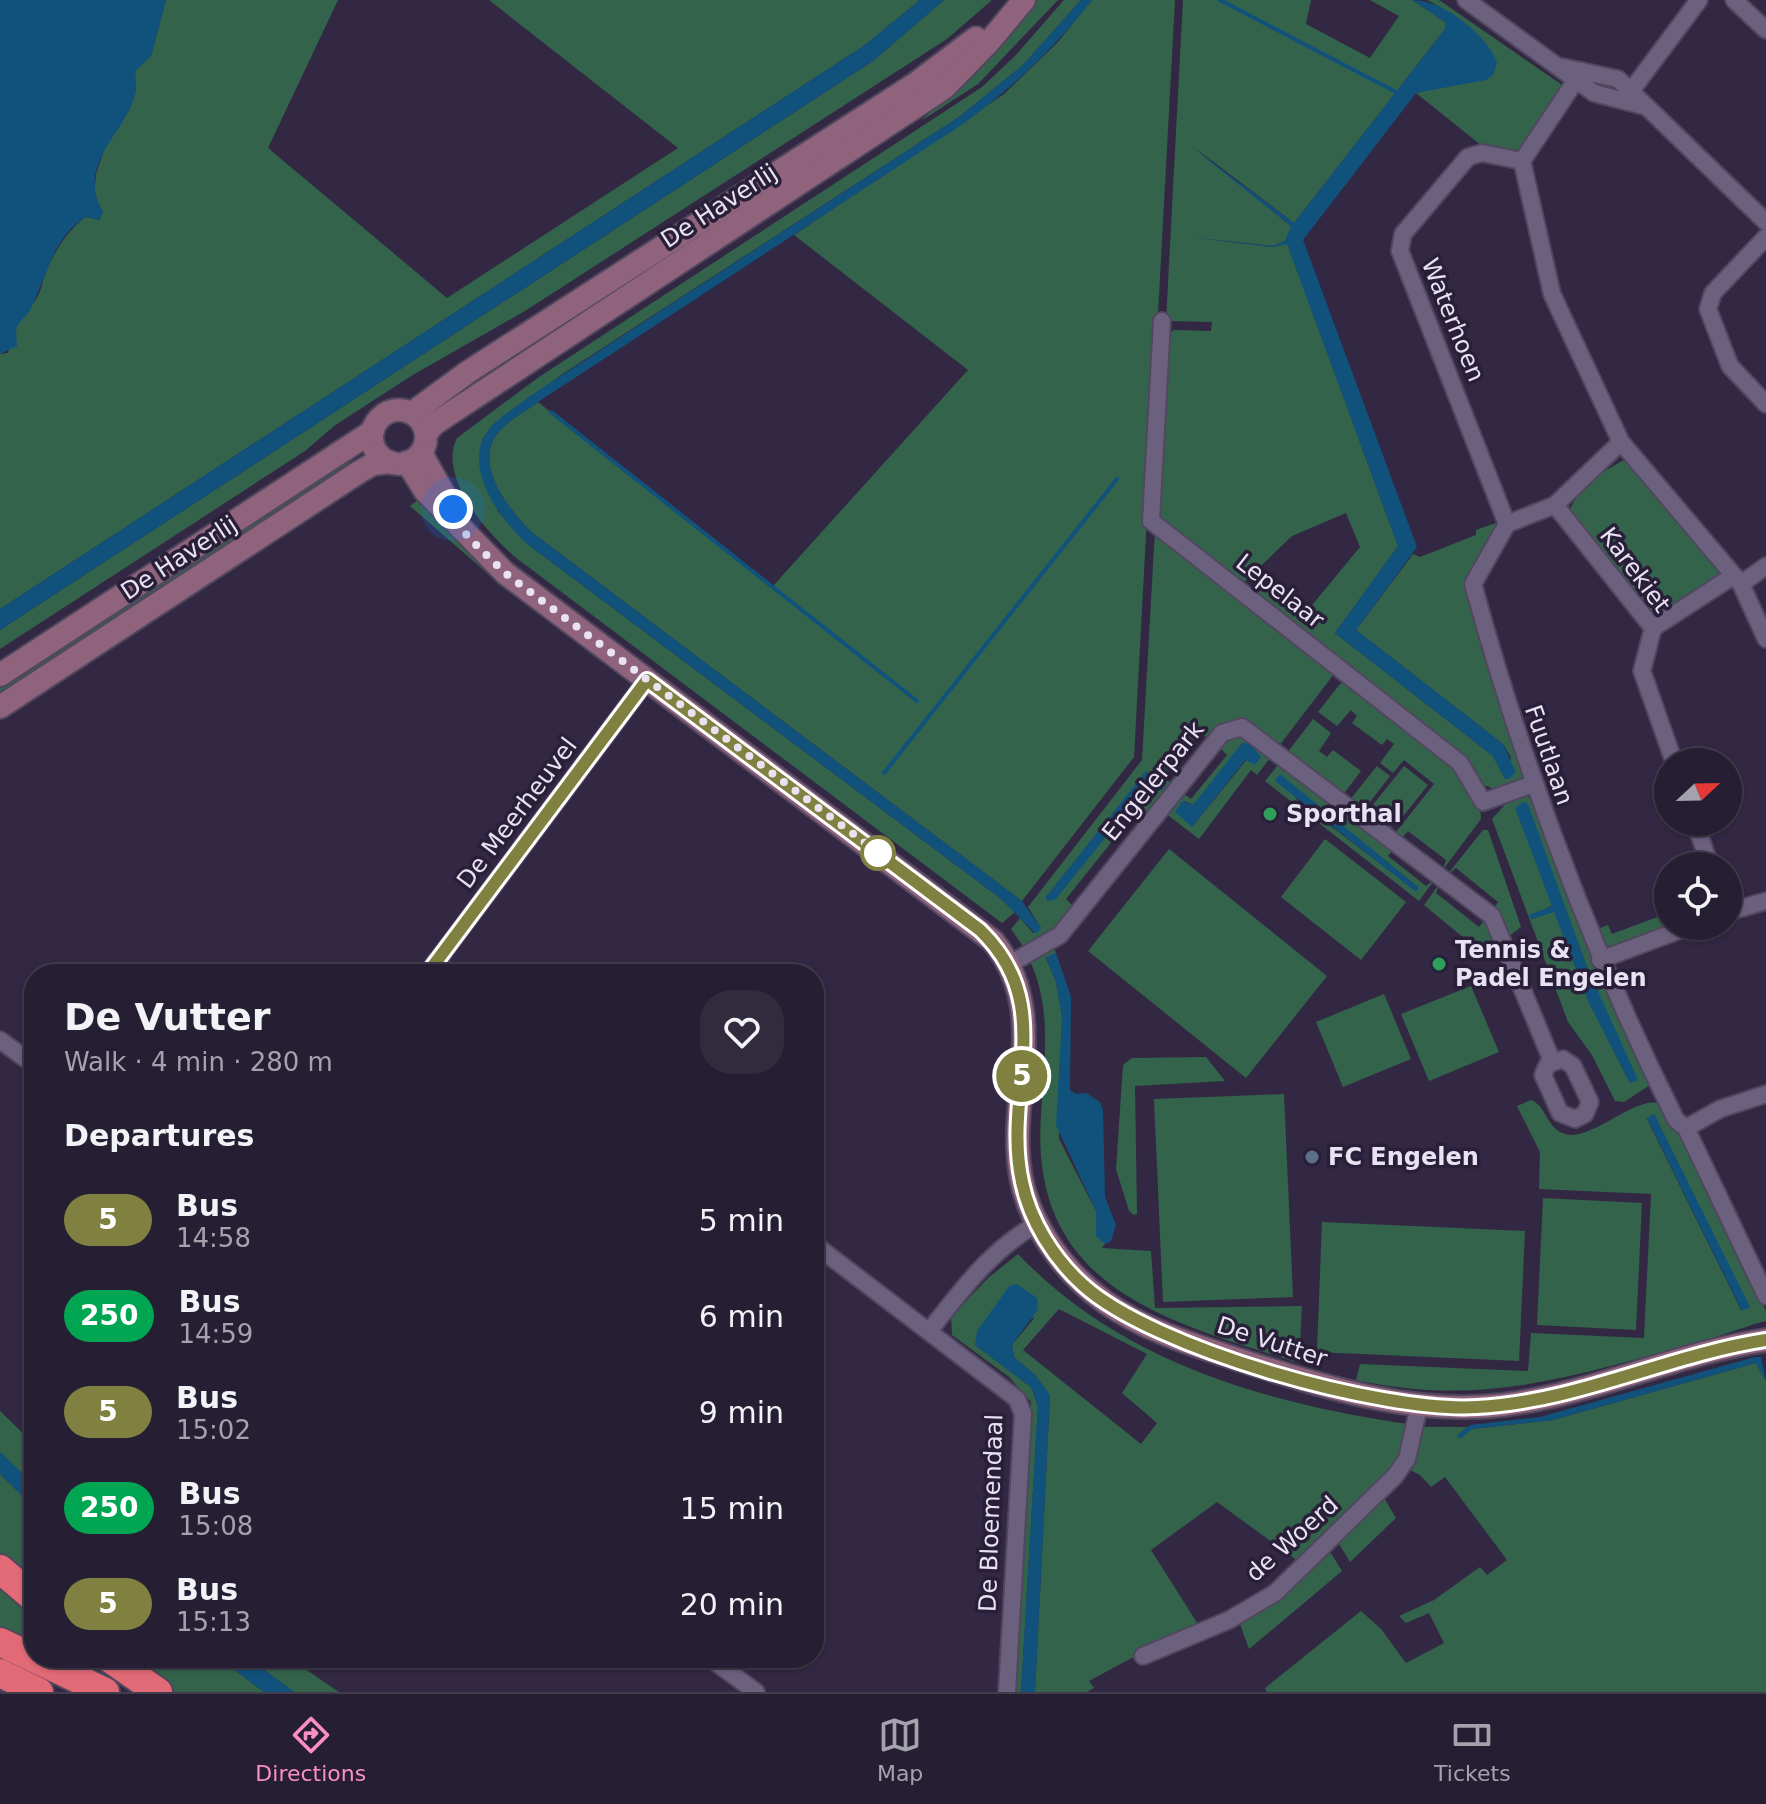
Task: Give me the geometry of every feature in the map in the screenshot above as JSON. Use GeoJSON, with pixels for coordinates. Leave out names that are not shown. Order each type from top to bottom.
{"type":"FeatureCollection","features":[{"type":"Feature","properties":{"kind":"highway"},"geometry":{"type":"LineString","coordinates":[[0,1569],[24,1589]]}},
{"type":"Feature","properties":{"kind":"highway"},"geometry":{"type":"LineString","coordinates":[[0,1642],[24,1653]]}},
{"type":"Feature","properties":{"kind":"highway"},"geometry":{"type":"LineString","coordinates":[[55,1668],[105,1692]]}},
{"type":"Feature","properties":{"kind":"highway"},"geometry":{"type":"LineString","coordinates":[[123,1668],[158,1692]]}},
{"type":"Feature","properties":{"kind":"highway"},"geometry":{"type":"LineString","coordinates":[[0,1673],[39,1692]]}},
{"type":"Feature","properties":{"kind":"street","name":"De Haverlij"},"geometry":{"type":"LineString","coordinates":[[412,413],[468,372],[941,66],[981,33],[1013,0]]}},
{"type":"Feature","properties":{"kind":"street","name":"De Haverlij"},"geometry":{"type":"LineString","coordinates":[[0,707],[359,472],[411,453],[434,424],[944,88],[1024,0]]}},
{"type":"Feature","properties":{"kind":"street"},"geometry":{"type":"LineString","coordinates":[[1466,0],[1562,67],[1580,75],[1594,93],[1627,96],[1644,106],[1766,222]]}},
{"type":"Feature","properties":{"kind":"street"},"geometry":{"type":"LineString","coordinates":[[1627,96],[1699,0]]}},
{"type":"Feature","properties":{"kind":"street"},"geometry":{"type":"LineString","coordinates":[[1734,0],[1766,30]]}},
{"type":"Feature","properties":{"kind":"street"},"geometry":{"type":"LineString","coordinates":[[1580,75],[1522,161],[1552,294],[1621,442],[1737,580],[1766,639]]}},
{"type":"Feature","properties":{"kind":"street","name":"Waterhoen"},"geometry":{"type":"LineString","coordinates":[[1507,524],[1400,251],[1403,234],[1468,157],[1482,153],[1522,161]]}},
{"type":"Feature","properties":{"kind":"street"},"geometry":{"type":"LineString","coordinates":[[1766,237],[1713,293],[1708,309],[1730,366],[1766,404]]}},
{"type":"Feature","properties":{"kind":"street","name":"Lepelaar"},"geometry":{"type":"LineString","coordinates":[[1162,321],[1151,521],[1460,763],[1483,802],[1533,784]]}},
{"type":"Feature","properties":{"kind":"street"},"geometry":{"type":"LineString","coordinates":[[388,412],[412,413],[424,426],[411,453],[376,449],[373,431],[388,412]]}},
{"type":"Feature","properties":{"kind":"street","name":"De Haverlij"},"geometry":{"type":"LineString","coordinates":[[0,675],[373,431]]}},
{"type":"Feature","properties":{"kind":"street"},"geometry":{"type":"LineString","coordinates":[[1507,524],[1555,505],[1621,442]]}},
{"type":"Feature","properties":{"kind":"street","name":"De Vutter"},"geometry":{"type":"LineString","coordinates":[[411,453],[467,536],[505,573],[980,930],[1010,964],[1021,992],[1025,1025],[1019,1165],[1037,1224],[1083,1286],[1131,1318],[1169,1335],[1288,1375],[1350,1393],[1419,1406],[1478,1407],[1529,1401],[1766,1340]]}},
{"type":"Feature","properties":{"kind":"street","name":"Karekiet"},"geometry":{"type":"LineString","coordinates":[[1555,505],[1653,628],[1642,671],[1669,748]]}},
{"type":"Feature","properties":{"kind":"street","name":"Fuutlaan"},"geometry":{"type":"LineString","coordinates":[[1507,524],[1473,584],[1508,714],[1600,960],[1666,1100],[1676,1120],[1686,1128],[1766,1296]]}},
{"type":"Feature","properties":{"kind":"street"},"geometry":{"type":"LineString","coordinates":[[1653,628],[1766,566]]}},
{"type":"Feature","properties":{"kind":"street","name":"De Meerheuvel"},"geometry":{"type":"LineString","coordinates":[[434,964],[647,680]]}},
{"type":"Feature","properties":{"kind":"street","name":"Engelerpark"},"geometry":{"type":"LineString","coordinates":[[1010,964],[1060,935],[1222,733],[1242,727],[1492,916],[1552,1061]]}},
{"type":"Feature","properties":{"kind":"street"},"geometry":{"type":"LineString","coordinates":[[1742,908],[1766,901]]}},
{"type":"Feature","properties":{"kind":"street"},"geometry":{"type":"LineString","coordinates":[[1600,960],[1654,940]]}},
{"type":"Feature","properties":{"kind":"street"},"geometry":{"type":"LineString","coordinates":[[0,1040],[24,1058]]}},
{"type":"Feature","properties":{"kind":"street"},"geometry":{"type":"LineString","coordinates":[[1686,1128],[1720,1109],[1766,1094]]}},
{"type":"Feature","properties":{"kind":"street"},"geometry":{"type":"LineString","coordinates":[[930,1330],[983,1265],[1037,1224]]}},
{"type":"Feature","properties":{"kind":"street","name":"De Bloemendaal"},"geometry":{"type":"LineString","coordinates":[[824,1251],[1017,1399],[1023,1414],[1007,1692]]}},
{"type":"Feature","properties":{"kind":"street","name":"de Woerd"},"geometry":{"type":"LineString","coordinates":[[1143,1656],[1229,1620],[1275,1593],[1395,1476],[1407,1459],[1419,1406]]}},
{"type":"Feature","properties":{"kind":"street"},"geometry":{"type":"LineString","coordinates":[[724,1668],[756,1692]]}},
{"type":"Feature","properties":{"kind":"green space"},"geometry":{"type":"Polygon","coordinates":[[[166,0],[338,0],[268,148],[447,298],[678,148],[489,0],[920,0],[865,45],[0,609],[0,354],[8,353],[16,328],[38,296],[48,267],[65,238],[86,217],[99,220],[103,212],[94,196],[96,174],[104,150],[136,91],[135,71],[151,56],[166,0]]]}},
{"type":"Feature","properties":{"kind":"green space"},"geometry":{"type":"Polygon","coordinates":[[[944,0],[992,0],[947,39],[525,311],[411,376],[334,426],[305,451],[0,649],[0,630],[873,61],[944,0]]]}},
{"type":"Feature","properties":{"kind":"green space"},"geometry":{"type":"Polygon","coordinates":[[[1030,0],[1058,0],[978,84],[921,121],[950,93],[1030,0]]]}},
{"type":"Feature","properties":{"kind":"green space"},"geometry":{"type":"Polygon","coordinates":[[[1064,0],[1081,0],[1023,65],[959,117],[564,373],[499,420],[482,440],[497,510],[526,543],[1000,898],[1015,912],[1002,923],[515,557],[468,504],[454,470],[453,453],[457,438],[539,377],[982,87],[1016,55],[1064,0]]]}},
{"type":"Feature","properties":{"kind":"green space"},"geometry":{"type":"Polygon","coordinates":[[[1092,0],[1175,0],[1134,757],[1022,901],[534,534],[499,490],[490,463],[490,450],[503,427],[538,402],[773,586],[968,370],[794,235],[1004,94],[1057,43],[1092,0]]]}},
{"type":"Feature","properties":{"kind":"green space"},"geometry":{"type":"Polygon","coordinates":[[[1183,0],[1311,0],[1306,24],[1370,58],[1399,16],[1370,0],[1412,0],[1445,22],[1445,29],[1294,223],[1191,145],[1292,227],[1285,241],[1273,246],[1190,237],[1273,247],[1287,243],[1398,546],[1335,633],[1493,756],[1505,779],[1511,757],[1503,744],[1356,630],[1413,554],[1420,557],[1476,535],[1476,530],[1496,523],[1496,530],[1465,583],[1524,780],[1497,790],[1481,784],[1255,596],[1254,586],[1267,580],[1308,610],[1360,547],[1346,513],[1292,536],[1242,584],[1162,523],[1158,513],[1169,333],[1174,330],[1211,331],[1212,322],[1166,321],[1183,0]]]}},
{"type":"Feature","properties":{"kind":"green space"},"geometry":{"type":"Polygon","coordinates":[[[1427,0],[1439,0],[1565,87],[1517,153],[1487,150],[1416,93],[1493,75],[1495,64],[1491,53],[1473,31],[1427,0]]]}},
{"type":"Feature","properties":{"kind":"green space"},"geometry":{"type":"Polygon","coordinates":[[[345,457],[352,467],[0,696],[0,681],[345,457]]]}},
{"type":"Feature","properties":{"kind":"green space"},"geometry":{"type":"Polygon","coordinates":[[[1627,459],[1726,576],[1667,618],[1650,619],[1568,515],[1577,497],[1592,481],[1627,459]]]}},
{"type":"Feature","properties":{"kind":"green space"},"geometry":{"type":"Polygon","coordinates":[[[423,496],[509,586],[509,592],[410,506],[423,496]]]}},
{"type":"Feature","properties":{"kind":"green space"},"geometry":{"type":"Polygon","coordinates":[[[1155,530],[1334,674],[1279,746],[1245,721],[1221,726],[1210,740],[1200,732],[1164,777],[1173,785],[1147,818],[1137,810],[1066,899],[1074,907],[1055,931],[1024,948],[1011,929],[1020,918],[1033,933],[1041,928],[1028,907],[1142,760],[1155,530]],[[1146,772],[1046,897],[1047,901],[1148,785],[1159,791],[1164,785],[1146,772]]]}},
{"type":"Feature","properties":{"kind":"green space"},"geometry":{"type":"Polygon","coordinates":[[[1347,682],[1407,724],[1449,760],[1466,779],[1477,799],[1481,819],[1442,871],[1446,860],[1408,831],[1400,840],[1393,836],[1434,784],[1404,760],[1393,773],[1380,763],[1394,744],[1387,739],[1382,745],[1352,723],[1357,716],[1351,710],[1337,726],[1318,712],[1340,684],[1347,682]]]}},
{"type":"Feature","properties":{"kind":"green space"},"geometry":{"type":"Polygon","coordinates":[[[1313,719],[1331,733],[1319,751],[1327,757],[1333,750],[1361,771],[1342,796],[1287,753],[1313,719]]]}},
{"type":"Feature","properties":{"kind":"green space"},"geometry":{"type":"Polygon","coordinates":[[[1241,732],[1273,754],[1257,775],[1251,770],[1199,839],[1165,813],[1181,792],[1191,799],[1227,755],[1218,746],[1226,737],[1241,732]],[[1249,743],[1193,805],[1184,801],[1192,827],[1247,759],[1249,743]]]}},
{"type":"Feature","properties":{"kind":"green space"},"geometry":{"type":"Polygon","coordinates":[[[1281,761],[1394,848],[1388,856],[1426,886],[1435,879],[1419,901],[1265,781],[1281,761]],[[1280,775],[1298,801],[1416,891],[1418,887],[1280,775]]]}},
{"type":"Feature","properties":{"kind":"green space"},"geometry":{"type":"Polygon","coordinates":[[[1377,766],[1390,776],[1366,807],[1393,828],[1390,833],[1349,801],[1377,766]]]}},
{"type":"Feature","properties":{"kind":"green space"},"geometry":{"type":"Polygon","coordinates":[[[1404,766],[1428,785],[1396,825],[1372,806],[1404,766]]]}},
{"type":"Feature","properties":{"kind":"green space"},"geometry":{"type":"Polygon","coordinates":[[[1525,794],[1534,802],[1650,1085],[1624,1102],[1615,1101],[1592,1055],[1568,1022],[1492,819],[1510,799],[1525,794]],[[1526,802],[1552,906],[1530,915],[1532,919],[1554,911],[1589,1002],[1630,1083],[1526,802]]]}},
{"type":"Feature","properties":{"kind":"green space"},"geometry":{"type":"Polygon","coordinates":[[[1483,830],[1488,830],[1521,927],[1508,937],[1493,910],[1498,902],[1456,868],[1447,875],[1483,830]]]}},
{"type":"Feature","properties":{"kind":"green space"},"geometry":{"type":"Polygon","coordinates":[[[1325,839],[1406,902],[1361,960],[1281,897],[1325,839]]]}},
{"type":"Feature","properties":{"kind":"green space"},"geometry":{"type":"Polygon","coordinates":[[[1169,849],[1327,976],[1246,1078],[1088,951],[1169,849]]]}},
{"type":"Feature","properties":{"kind":"green space"},"geometry":{"type":"Polygon","coordinates":[[[1440,883],[1436,893],[1479,927],[1485,919],[1495,942],[1493,948],[1481,952],[1424,905],[1440,883]]]}},
{"type":"Feature","properties":{"kind":"green space"},"geometry":{"type":"Polygon","coordinates":[[[1654,918],[1654,934],[1607,950],[1598,929],[1608,925],[1612,934],[1654,918]]]}},
{"type":"Feature","properties":{"kind":"green space"},"geometry":{"type":"Polygon","coordinates":[[[1054,948],[1056,953],[1046,958],[1056,982],[1062,1017],[1059,1139],[1096,1211],[1105,1244],[1102,1248],[1151,1251],[1155,1308],[1302,1306],[1299,1363],[1201,1331],[1156,1312],[1116,1288],[1082,1258],[1058,1221],[1043,1174],[1044,1016],[1037,978],[1029,959],[1054,948]]]}},
{"type":"Feature","properties":{"kind":"green space"},"geometry":{"type":"Polygon","coordinates":[[[1471,986],[1499,1052],[1429,1081],[1401,1014],[1471,986]]]}},
{"type":"Feature","properties":{"kind":"green space"},"geometry":{"type":"Polygon","coordinates":[[[1384,994],[1411,1059],[1343,1087],[1316,1022],[1384,994]]]}},
{"type":"Feature","properties":{"kind":"green space"},"geometry":{"type":"Polygon","coordinates":[[[1206,1057],[1225,1081],[1135,1086],[1137,1214],[1134,1215],[1129,1211],[1116,1169],[1123,1065],[1132,1058],[1206,1057]]]}},
{"type":"Feature","properties":{"kind":"green space"},"geometry":{"type":"Polygon","coordinates":[[[1284,1094],[1293,1297],[1163,1302],[1154,1099],[1284,1094]]]}},
{"type":"Feature","properties":{"kind":"green space"},"geometry":{"type":"Polygon","coordinates":[[[1531,1100],[1537,1103],[1557,1130],[1571,1135],[1593,1129],[1643,1104],[1662,1105],[1682,1133],[1684,1144],[1766,1311],[1766,1321],[1611,1366],[1529,1384],[1446,1391],[1356,1380],[1360,1364],[1528,1371],[1531,1333],[1644,1338],[1651,1194],[1539,1189],[1540,1152],[1517,1106],[1531,1100]],[[1654,1114],[1647,1119],[1741,1310],[1749,1307],[1654,1114]]]}},
{"type":"Feature","properties":{"kind":"green space"},"geometry":{"type":"Polygon","coordinates":[[[1543,1198],[1642,1203],[1636,1330],[1537,1325],[1543,1198]]]}},
{"type":"Feature","properties":{"kind":"green space"},"geometry":{"type":"Polygon","coordinates":[[[1322,1222],[1525,1231],[1519,1361],[1317,1352],[1322,1222]]]}},
{"type":"Feature","properties":{"kind":"green space"},"geometry":{"type":"Polygon","coordinates":[[[1018,1254],[1058,1291],[1102,1323],[1149,1350],[1198,1372],[1301,1404],[1408,1424],[1397,1466],[1298,1561],[1217,1502],[1151,1550],[1201,1629],[1152,1647],[1089,1681],[1094,1688],[1087,1692],[1035,1692],[1050,1396],[1035,1375],[1014,1357],[1012,1345],[1035,1317],[975,1345],[1031,1387],[1038,1406],[1021,1692],[1015,1692],[1031,1402],[1009,1377],[952,1335],[951,1317],[988,1278],[1018,1254]],[[1059,1309],[1023,1350],[1141,1444],[1157,1423],[1122,1393],[1147,1354],[1059,1309]]]}},
{"type":"Feature","properties":{"kind":"green space"},"geometry":{"type":"Polygon","coordinates":[[[1756,1363],[1766,1381],[1766,1692],[1267,1692],[1265,1688],[1361,1611],[1381,1629],[1406,1663],[1444,1643],[1429,1613],[1406,1623],[1399,1616],[1434,1600],[1480,1567],[1487,1575],[1507,1560],[1445,1477],[1431,1487],[1420,1475],[1408,1469],[1423,1427],[1467,1427],[1457,1436],[1472,1429],[1553,1420],[1756,1363]]]}},
{"type":"Feature","properties":{"kind":"green space"},"geometry":{"type":"Polygon","coordinates":[[[0,1411],[24,1434],[24,1475],[0,1452],[0,1411]]]}},
{"type":"Feature","properties":{"kind":"green space"},"geometry":{"type":"Polygon","coordinates":[[[0,1474],[24,1497],[24,1575],[0,1554],[0,1474]]]}},
{"type":"Feature","properties":{"kind":"green space"},"geometry":{"type":"Polygon","coordinates":[[[1384,1498],[1396,1518],[1350,1562],[1338,1542],[1384,1498]]]}},
{"type":"Feature","properties":{"kind":"green space"},"geometry":{"type":"Polygon","coordinates":[[[1329,1550],[1342,1571],[1249,1649],[1240,1624],[1293,1584],[1329,1550]]]}},
{"type":"Feature","properties":{"kind":"green space"},"geometry":{"type":"Polygon","coordinates":[[[0,1575],[24,1595],[24,1638],[0,1627],[0,1575]]]}},
{"type":"Feature","properties":{"kind":"green space"},"geometry":{"type":"Polygon","coordinates":[[[143,1668],[232,1668],[264,1692],[175,1692],[143,1668]]]}},
{"type":"Feature","properties":{"kind":"green space"},"geometry":{"type":"Polygon","coordinates":[[[262,1668],[304,1668],[339,1692],[294,1692],[262,1668]]]}},
{"type":"Feature","properties":{"kind":"water"},"geometry":{"type":"Polygon","coordinates":[[[0,0],[166,0],[151,56],[135,71],[136,88],[131,105],[99,162],[95,178],[96,194],[103,212],[99,220],[86,217],[65,236],[29,312],[17,327],[17,346],[0,354],[0,0]]]}},
{"type":"Feature","properties":{"kind":"water"},"geometry":{"type":"Polygon","coordinates":[[[920,0],[944,0],[873,61],[0,630],[0,609],[865,45],[920,0]]]}},
{"type":"Feature","properties":{"kind":"water"},"geometry":{"type":"Polygon","coordinates":[[[1081,0],[1092,0],[1048,51],[1016,82],[963,124],[515,418],[495,437],[490,450],[490,463],[499,490],[534,534],[1022,901],[1041,928],[1036,934],[1000,898],[526,543],[505,520],[487,492],[479,461],[480,446],[487,432],[501,417],[959,117],[1023,65],[1081,0]]]}},
{"type":"Feature","properties":{"kind":"water"},"geometry":{"type":"Polygon","coordinates":[[[1412,0],[1437,6],[1473,30],[1497,62],[1493,75],[1486,80],[1416,93],[1303,240],[1417,547],[1356,630],[1503,744],[1516,772],[1509,779],[1505,779],[1493,756],[1335,633],[1398,546],[1287,244],[1273,247],[1189,237],[1273,246],[1285,241],[1291,226],[1190,146],[1294,223],[1445,29],[1445,22],[1412,0]]]}},
{"type":"Feature","properties":{"kind":"water"},"geometry":{"type":"Polygon","coordinates":[[[1242,743],[1249,743],[1261,757],[1255,765],[1245,760],[1192,827],[1175,812],[1182,801],[1193,805],[1242,743]]]}},
{"type":"Feature","properties":{"kind":"water"},"geometry":{"type":"Polygon","coordinates":[[[1146,771],[1164,785],[1162,791],[1148,785],[1055,900],[1047,901],[1046,897],[1146,771]]]}},
{"type":"Feature","properties":{"kind":"water"},"geometry":{"type":"Polygon","coordinates":[[[1280,774],[1419,888],[1416,892],[1275,781],[1280,774]]]}},
{"type":"Feature","properties":{"kind":"water"},"geometry":{"type":"Polygon","coordinates":[[[1523,802],[1528,804],[1587,967],[1638,1080],[1630,1083],[1589,1003],[1554,912],[1531,919],[1529,915],[1552,906],[1515,808],[1523,802]]]}},
{"type":"Feature","properties":{"kind":"water"},"geometry":{"type":"Polygon","coordinates":[[[1056,953],[1071,997],[1070,1090],[1076,1094],[1086,1093],[1100,1102],[1103,1110],[1105,1197],[1116,1225],[1111,1241],[1105,1244],[1096,1236],[1096,1211],[1056,1125],[1062,1017],[1056,982],[1046,957],[1056,953]]]}},
{"type":"Feature","properties":{"kind":"water"},"geometry":{"type":"Polygon","coordinates":[[[1654,1114],[1750,1307],[1742,1311],[1647,1118],[1654,1114]]]}},
{"type":"Feature","properties":{"kind":"water"},"geometry":{"type":"Polygon","coordinates":[[[1017,1284],[1037,1298],[1038,1309],[1012,1345],[1014,1357],[1035,1375],[1050,1395],[1035,1692],[1021,1692],[1038,1405],[1031,1387],[975,1345],[977,1331],[1009,1286],[1017,1284]]]}},
{"type":"Feature","properties":{"kind":"water"},"geometry":{"type":"Polygon","coordinates":[[[1761,1357],[1766,1381],[1756,1363],[1553,1420],[1472,1429],[1460,1439],[1457,1436],[1470,1425],[1540,1417],[1761,1357]]]}},
{"type":"Feature","properties":{"kind":"water"},"geometry":{"type":"Polygon","coordinates":[[[0,1452],[24,1475],[24,1497],[0,1474],[0,1452]]]}},
{"type":"Feature","properties":{"kind":"water"},"geometry":{"type":"Polygon","coordinates":[[[232,1668],[262,1668],[294,1692],[264,1692],[232,1668]]]}},
{"type":"Feature","properties":{"kind":"waterway"},"geometry":{"type":"LineString","coordinates":[[1220,0],[1396,92]]}},
{"type":"Feature","properties":{"kind":"waterway"},"geometry":{"type":"LineString","coordinates":[[551,412],[917,701]]}},
{"type":"Feature","properties":{"kind":"waterway"},"geometry":{"type":"LineString","coordinates":[[884,773],[1117,479]]}},
{"type":"Feature","properties":{"kind":"bus line","name":"5"},"geometry":{"type":"LineString","coordinates":[[434,964],[647,680],[980,930],[1003,954],[1017,980],[1024,1009],[1018,1141],[1019,1165],[1028,1203],[1037,1224],[1068,1269],[1105,1303],[1169,1335],[1231,1357],[1350,1393],[1419,1406],[1478,1407],[1529,1401],[1766,1340]]}},
{"type":"Feature","properties":{"kind":"place","name":"Sporthal"},"geometry":{"type":"Point","coordinates":[1270,814]}},
{"type":"Feature","properties":{"kind":"place","name":"Tennis & Padel Engelen"},"geometry":{"type":"Point","coordinates":[1439,964]}},
{"type":"Feature","properties":{"kind":"place","name":"FC Engelen"},"geometry":{"type":"Point","coordinates":[1312,1157]}},
{"type":"Feature","properties":{"kind":"route"},"geometry":{"type":"LineString","coordinates":[[453,509],[467,536],[485,557],[884,857],[878,853]]}}]}
